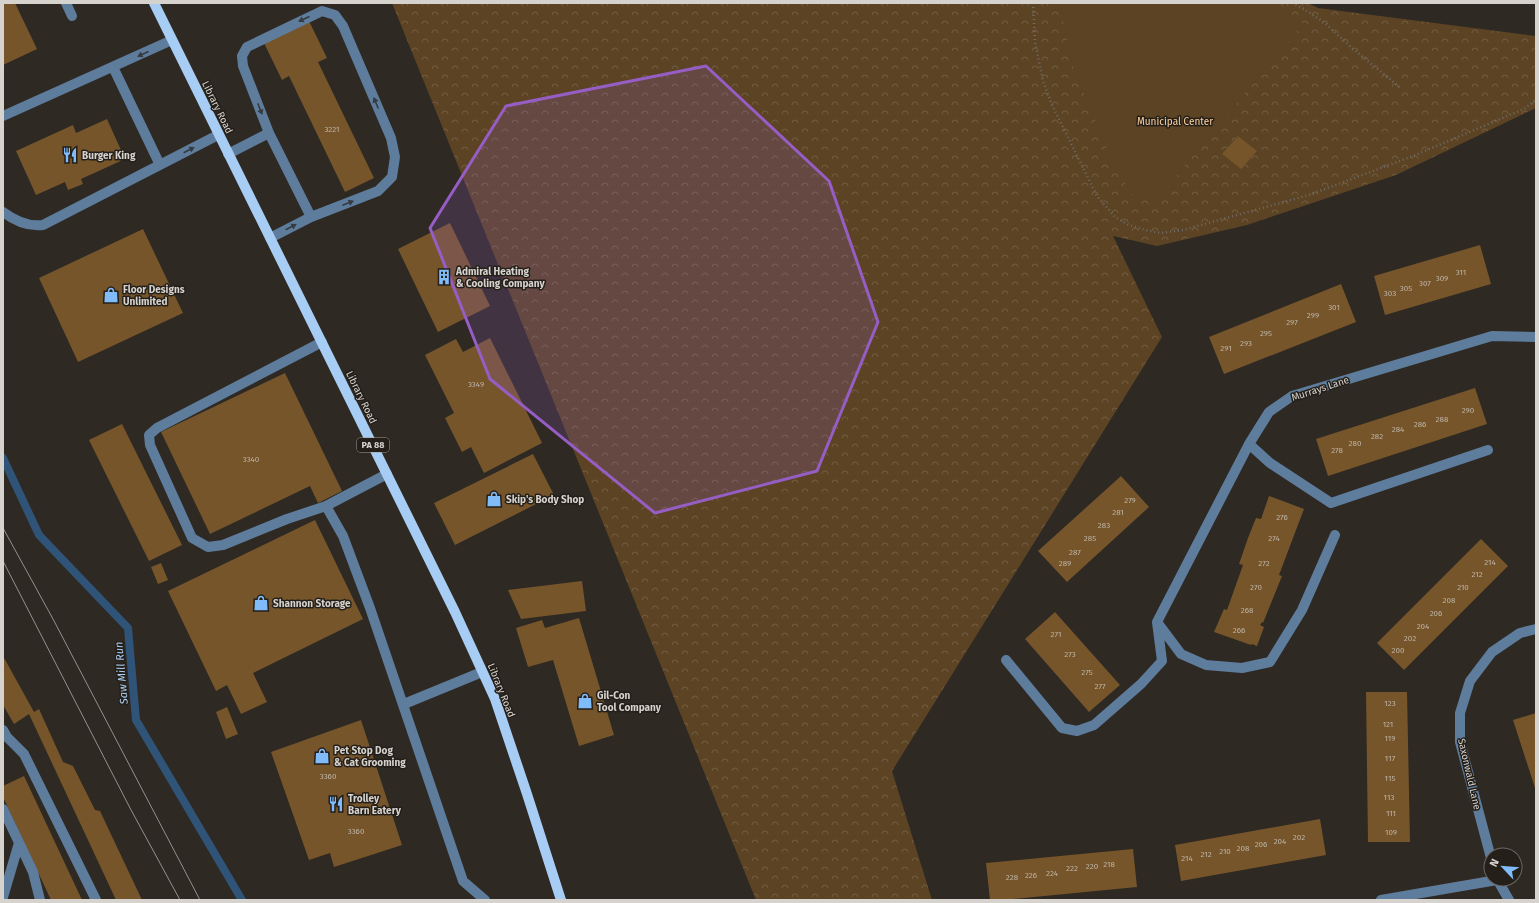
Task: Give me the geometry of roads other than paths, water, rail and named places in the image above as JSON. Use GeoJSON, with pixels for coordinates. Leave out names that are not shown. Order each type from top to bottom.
{"type":"FeatureCollection","features":[{"type":"Feature","properties":{"kind":"main road","name":"Library Road"},"geometry":{"type":"LineString","coordinates":[[154,3],[455,612],[495,699],[561,900]]}},
{"type":"Feature","properties":{"kind":"street"},"geometry":{"type":"LineString","coordinates":[[66,3],[72,16]]}},
{"type":"Feature","properties":{"kind":"street"},"geometry":{"type":"LineString","coordinates":[[270,238],[312,217],[378,191],[392,177],[395,157],[391,138],[343,26],[335,15],[322,11],[247,47],[242,56],[243,66],[269,133],[312,217]]}},
{"type":"Feature","properties":{"kind":"street"},"geometry":{"type":"LineString","coordinates":[[3,116],[172,40]]}},
{"type":"Feature","properties":{"kind":"street"},"geometry":{"type":"LineString","coordinates":[[113,67],[160,165]]}},
{"type":"Feature","properties":{"kind":"street"},"geometry":{"type":"LineString","coordinates":[[228,154],[269,133]]}},
{"type":"Feature","properties":{"kind":"street"},"geometry":{"type":"LineString","coordinates":[[3,212],[31,226],[43,225],[218,134]]}},
{"type":"Feature","properties":{"kind":"street","name":"Murrays Lane"},"geometry":{"type":"LineString","coordinates":[[1157,622],[1249,444],[1269,412],[1292,396],[1492,336],[1536,337]]}},
{"type":"Feature","properties":{"kind":"street"},"geometry":{"type":"LineString","coordinates":[[322,342],[157,428],[149,435],[150,445],[192,538],[208,547],[223,545],[287,519],[326,506],[387,474]]}},
{"type":"Feature","properties":{"kind":"street"},"geometry":{"type":"LineString","coordinates":[[1249,444],[1270,463],[1331,503],[1488,450]]}},
{"type":"Feature","properties":{"kind":"street"},"geometry":{"type":"LineString","coordinates":[[326,506],[343,536],[404,704],[463,881],[486,900]]}},
{"type":"Feature","properties":{"kind":"street"},"geometry":{"type":"LineString","coordinates":[[1157,622],[1181,654],[1206,665],[1242,668],[1270,662],[1302,610],[1335,535]]}},
{"type":"Feature","properties":{"kind":"street"},"geometry":{"type":"LineString","coordinates":[[1006,660],[1062,728],[1077,731],[1094,725],[1141,684],[1162,660],[1157,622]]}},
{"type":"Feature","properties":{"kind":"street","name":"Saxonwald Lane"},"geometry":{"type":"LineString","coordinates":[[1488,847],[1460,742],[1460,713],[1470,681],[1492,652],[1520,633],[1536,629]]}},
{"type":"Feature","properties":{"kind":"street"},"geometry":{"type":"LineString","coordinates":[[404,704],[482,672]]}},
{"type":"Feature","properties":{"kind":"street"},"geometry":{"type":"LineString","coordinates":[[4,737],[24,754],[96,900]]}},
{"type":"Feature","properties":{"kind":"street"},"geometry":{"type":"LineString","coordinates":[[3,809],[33,872],[40,900]]}},
{"type":"Feature","properties":{"kind":"street"},"geometry":{"type":"LineString","coordinates":[[3,898],[19,843]]}},
{"type":"Feature","properties":{"kind":"street"},"geometry":{"type":"LineString","coordinates":[[1381,900],[1483,882]]}},
{"type":"Feature","properties":{"kind":"street"},"geometry":{"type":"LineString","coordinates":[[1502,887],[1509,900]]}},
{"type":"Feature","properties":{"kind":"waterway","name":"Saw Mill Run"},"geometry":{"type":"LineString","coordinates":[[3,458],[39,535],[128,628],[136,720],[242,900]]}},
{"type":"Feature","properties":{"kind":"tram line"},"geometry":{"type":"LineString","coordinates":[[3,528],[53,619],[200,900]]}},
{"type":"Feature","properties":{"kind":"tram line"},"geometry":{"type":"LineString","coordinates":[[3,561],[130,808],[180,900]]}},
{"type":"Feature","properties":{"kind":"place","name":"Burger King"},"geometry":{"type":"Point","coordinates":[70,155]}},
{"type":"Feature","properties":{"kind":"place","name":"Admiral Heating & Cooling Company"},"geometry":{"type":"Point","coordinates":[444,277]}},
{"type":"Feature","properties":{"kind":"place","name":"Floor Designs Unlimited"},"geometry":{"type":"Point","coordinates":[111,295]}},
{"type":"Feature","properties":{"kind":"place","name":"Skip's Body Shop"},"geometry":{"type":"Point","coordinates":[494,499]}},
{"type":"Feature","properties":{"kind":"place","name":"Shannon Storage"},"geometry":{"type":"Point","coordinates":[261,603]}},
{"type":"Feature","properties":{"kind":"place","name":"Gil-Con Tool Company"},"geometry":{"type":"Point","coordinates":[585,701]}},
{"type":"Feature","properties":{"kind":"place","name":"Pet Stop Dog & Cat Grooming"},"geometry":{"type":"Point","coordinates":[322,756]}},
{"type":"Feature","properties":{"kind":"place","name":"Trolley Barn Eatery"},"geometry":{"type":"Point","coordinates":[336,804]}},
{"type":"Feature","properties":{"kind":"park label","name":"Municipal Center"},"geometry":{"type":"Point","coordinates":[1175,121]}}]}
